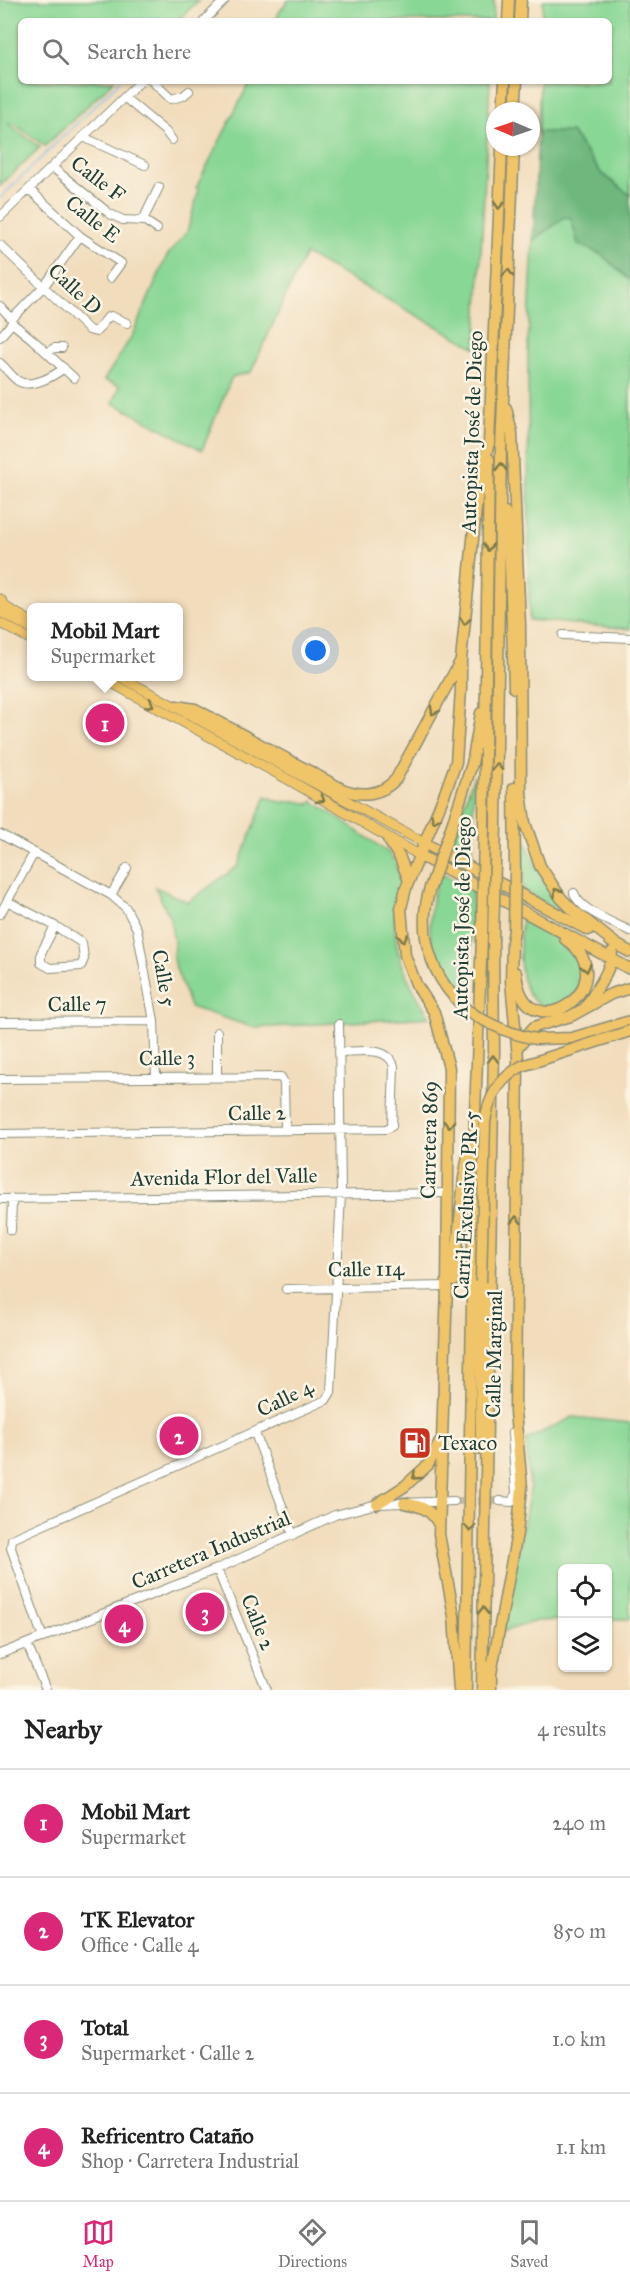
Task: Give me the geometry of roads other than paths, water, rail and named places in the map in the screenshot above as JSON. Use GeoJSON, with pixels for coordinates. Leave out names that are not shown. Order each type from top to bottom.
{"type":"FeatureCollection","features":[{"type":"Feature","properties":{"kind":"highway"},"geometry":{"type":"LineString","coordinates":[[508,0],[508,18]]}},
{"type":"Feature","properties":{"kind":"highway"},"geometry":{"type":"LineString","coordinates":[[520,18],[521,0]]}},
{"type":"Feature","properties":{"kind":"highway"},"geometry":{"type":"LineString","coordinates":[[504,102],[505,84]]}},
{"type":"Feature","properties":{"kind":"highway"},"geometry":{"type":"LineString","coordinates":[[516,102],[517,84]]}},
{"type":"Feature","properties":{"kind":"highway","name":"Autopista José de Diego"},"geometry":{"type":"LineString","coordinates":[[482,1690],[493,1074],[484,825],[489,438],[502,156]]}},
{"type":"Feature","properties":{"kind":"highway","name":"Autopista José de Diego"},"geometry":{"type":"LineString","coordinates":[[466,1690],[475,1112],[496,826],[502,396],[514,156]]}},
{"type":"Feature","properties":{"kind":"highway"},"geometry":{"type":"LineString","coordinates":[[502,396],[512,434],[520,616],[521,793],[525,823],[540,866],[561,898],[612,942]]}},
{"type":"Feature","properties":{"kind":"highway","name":"Carretera 869"},"geometry":{"type":"LineString","coordinates":[[459,1690],[454,1616],[441,1545],[440,1526],[447,1286],[449,1068],[434,1012],[417,984],[405,955],[402,908],[409,881],[446,794],[456,762],[461,660],[478,489],[489,438]]}},
{"type":"Feature","properties":{"kind":"highway"},"geometry":{"type":"LineString","coordinates":[[500,492],[509,532],[514,703],[516,976],[521,992],[527,1001],[538,1009],[558,1011],[572,1006],[582,996],[587,986],[588,970],[579,951],[555,933],[550,925]]}},
{"type":"Feature","properties":{"kind":"highway"},"geometry":{"type":"LineString","coordinates":[[176,706],[195,709],[342,789],[357,794],[375,793],[396,779],[461,660]]}},
{"type":"Feature","properties":{"kind":"highway"},"geometry":{"type":"LineString","coordinates":[[486,686],[472,764],[430,888],[424,921],[429,953],[442,981],[466,1009],[494,1026],[536,1039],[572,1038],[630,1021]]}},
{"type":"Feature","properties":{"kind":"highway"},"geometry":{"type":"LineString","coordinates":[[388,839],[400,858],[409,881]]}},
{"type":"Feature","properties":{"kind":"highway"},"geometry":{"type":"LineString","coordinates":[[424,843],[630,952]]}},
{"type":"Feature","properties":{"kind":"highway"},"geometry":{"type":"LineString","coordinates":[[419,855],[630,969]]}},
{"type":"Feature","properties":{"kind":"highway","name":"Calle Marginal"},"geometry":{"type":"LineString","coordinates":[[491,1690],[493,1636],[521,1474],[515,1412],[518,1058],[511,981],[514,930]]}},
{"type":"Feature","properties":{"kind":"highway"},"geometry":{"type":"LineString","coordinates":[[585,1008],[597,991],[612,958],[612,942]]}},
{"type":"Feature","properties":{"kind":"highway"},"geometry":{"type":"LineString","coordinates":[[518,1058],[526,1036],[534,1028],[571,1016],[611,994],[630,988]]}},
{"type":"Feature","properties":{"kind":"highway","name":"Carril Exclusivo PR-5"},"geometry":{"type":"LineString","coordinates":[[479,1437],[487,1110],[496,1090],[506,1077],[522,1066],[630,1031]]}},
{"type":"Feature","properties":{"kind":"highway"},"geometry":{"type":"LineString","coordinates":[[444,1386],[464,1178],[475,1112]]}},
{"type":"Feature","properties":{"kind":"highway"},"geometry":{"type":"LineString","coordinates":[[377,1504],[405,1486],[428,1465],[442,1437]]}},
{"type":"Feature","properties":{"kind":"highway"},"geometry":{"type":"LineString","coordinates":[[479,1437],[486,1491]]}},
{"type":"Feature","properties":{"kind":"highway"},"geometry":{"type":"LineString","coordinates":[[470,1493],[479,1437]]}},
{"type":"Feature","properties":{"kind":"highway"},"geometry":{"type":"LineString","coordinates":[[404,1503],[428,1509],[440,1526]]}},
{"type":"Feature","properties":{"kind":"main road"},"geometry":{"type":"LineString","coordinates":[[0,599],[7,608],[27,619]]}},
{"type":"Feature","properties":{"kind":"main road"},"geometry":{"type":"LineString","coordinates":[[0,612],[27,626]]}},
{"type":"Feature","properties":{"kind":"main road"},"geometry":{"type":"LineString","coordinates":[[0,623],[27,637]]}},
{"type":"Feature","properties":{"kind":"main road"},"geometry":{"type":"LineString","coordinates":[[108,681],[419,855]]}},
{"type":"Feature","properties":{"kind":"main road"},"geometry":{"type":"LineString","coordinates":[[128,681],[424,843]]}},
{"type":"Feature","properties":{"kind":"main road"},"geometry":{"type":"LineString","coordinates":[[199,731],[207,729],[251,752],[263,753]]}},
{"type":"Feature","properties":{"kind":"street"},"geometry":{"type":"LineString","coordinates":[[207,18],[225,0]]}},
{"type":"Feature","properties":{"kind":"street"},"geometry":{"type":"LineString","coordinates":[[0,217],[138,84]]}},
{"type":"Feature","properties":{"kind":"street"},"geometry":{"type":"LineString","coordinates":[[155,84],[171,99],[183,96],[189,91]]}},
{"type":"Feature","properties":{"kind":"street"},"geometry":{"type":"LineString","coordinates":[[125,98],[166,132],[172,140]]}},
{"type":"Feature","properties":{"kind":"street"},"geometry":{"type":"LineString","coordinates":[[83,137],[145,165]]}},
{"type":"Feature","properties":{"kind":"street","name":"Calle F"},"geometry":{"type":"LineString","coordinates":[[52,167],[110,214],[123,219],[138,220],[157,229]]}},
{"type":"Feature","properties":{"kind":"street"},"geometry":{"type":"LineString","coordinates":[[138,220],[143,220],[159,187]]}},
{"type":"Feature","properties":{"kind":"street","name":"Calle E"},"geometry":{"type":"LineString","coordinates":[[29,189],[80,236],[121,263],[110,278]]}},
{"type":"Feature","properties":{"kind":"street"},"geometry":{"type":"LineString","coordinates":[[0,337],[45,285],[80,236]]}},
{"type":"Feature","properties":{"kind":"street","name":"Calle D"},"geometry":{"type":"LineString","coordinates":[[0,244],[89,330],[96,332],[111,316],[127,323]]}},
{"type":"Feature","properties":{"kind":"street"},"geometry":{"type":"LineString","coordinates":[[0,306],[12,321],[74,378]]}},
{"type":"Feature","properties":{"kind":"street"},"geometry":{"type":"LineString","coordinates":[[47,353],[54,348],[62,348]]}},
{"type":"Feature","properties":{"kind":"street"},"geometry":{"type":"LineString","coordinates":[[0,363],[17,381],[23,383],[45,381],[64,368]]}},
{"type":"Feature","properties":{"kind":"street"},"geometry":{"type":"LineString","coordinates":[[563,634],[630,638]]}},
{"type":"Feature","properties":{"kind":"street","name":"Calle 5"},"geometry":{"type":"LineString","coordinates":[[0,834],[111,895],[126,908],[137,929],[154,1021],[156,1077]]}},
{"type":"Feature","properties":{"kind":"street"},"geometry":{"type":"LineString","coordinates":[[0,914],[34,853]]}},
{"type":"Feature","properties":{"kind":"street"},"geometry":{"type":"LineString","coordinates":[[111,895],[127,868]]}},
{"type":"Feature","properties":{"kind":"street"},"geometry":{"type":"LineString","coordinates":[[574,893],[584,907],[630,931]]}},
{"type":"Feature","properties":{"kind":"street"},"geometry":{"type":"LineString","coordinates":[[7,901],[55,926],[82,944],[84,959],[81,966],[50,968],[41,963],[41,953],[55,926]]}},
{"type":"Feature","properties":{"kind":"street","name":"Calle 7"},"geometry":{"type":"LineString","coordinates":[[0,1022],[154,1021]]}},
{"type":"Feature","properties":{"kind":"street","name":"Calle 4"},"geometry":{"type":"LineString","coordinates":[[43,1638],[11,1548],[12,1539],[148,1477],[326,1401],[331,1392],[341,1194],[339,1024]]}},
{"type":"Feature","properties":{"kind":"street"},"geometry":{"type":"LineString","coordinates":[[217,1032],[217,1076]]}},
{"type":"Feature","properties":{"kind":"street","name":"Calle 2"},"geometry":{"type":"LineString","coordinates":[[0,1134],[340,1130],[386,1129],[392,1126],[394,1066],[391,1057],[384,1052],[339,1052]]}},
{"type":"Feature","properties":{"kind":"street","name":"Calle 3"},"geometry":{"type":"LineString","coordinates":[[0,1079],[281,1077],[284,1083],[285,1130]]}},
{"type":"Feature","properties":{"kind":"street","name":"Avenida Flor del Valle"},"geometry":{"type":"LineString","coordinates":[[0,1199],[448,1193]]}},
{"type":"Feature","properties":{"kind":"street"},"geometry":{"type":"LineString","coordinates":[[11,1230],[12,1199]]}},
{"type":"Feature","properties":{"kind":"street","name":"Calle 114"},"geometry":{"type":"LineString","coordinates":[[286,1288],[447,1286]]}},
{"type":"Feature","properties":{"kind":"street"},"geometry":{"type":"LineString","coordinates":[[255,1432],[293,1535]]}},
{"type":"Feature","properties":{"kind":"street","name":"Carretera Industrial"},"geometry":{"type":"LineString","coordinates":[[0,1654],[217,1569],[335,1515],[377,1504],[454,1501]]}},
{"type":"Feature","properties":{"kind":"street"},"geometry":{"type":"LineString","coordinates":[[500,1501],[517,1502]]}},
{"type":"Feature","properties":{"kind":"street","name":"Calle 2"},"geometry":{"type":"LineString","coordinates":[[217,1569],[267,1690]]}},
{"type":"Feature","properties":{"kind":"street"},"geometry":{"type":"LineString","coordinates":[[27,1644],[46,1690]]}},
{"type":"Feature","properties":{"kind":"waterway"},"geometry":{"type":"LineString","coordinates":[[0,198],[117,84]]}},
{"type":"Feature","properties":{"kind":"tunnel"},"geometry":{"type":"LineString","coordinates":[[454,1501],[500,1501]]}},
{"type":"Feature","properties":{"kind":"place","name":"Mobil Mart"},"geometry":{"type":"Point","coordinates":[105,723]}},
{"type":"Feature","properties":{"kind":"place","name":"TK Elevator"},"geometry":{"type":"Point","coordinates":[179,1436]}},
{"type":"Feature","properties":{"kind":"place","name":"Texaco"},"geometry":{"type":"Point","coordinates":[415,1443]}},
{"type":"Feature","properties":{"kind":"place","name":"Total"},"geometry":{"type":"Point","coordinates":[205,1612]}},
{"type":"Feature","properties":{"kind":"place","name":"Refricentro Cataño"},"geometry":{"type":"Point","coordinates":[124,1624]}}]}
